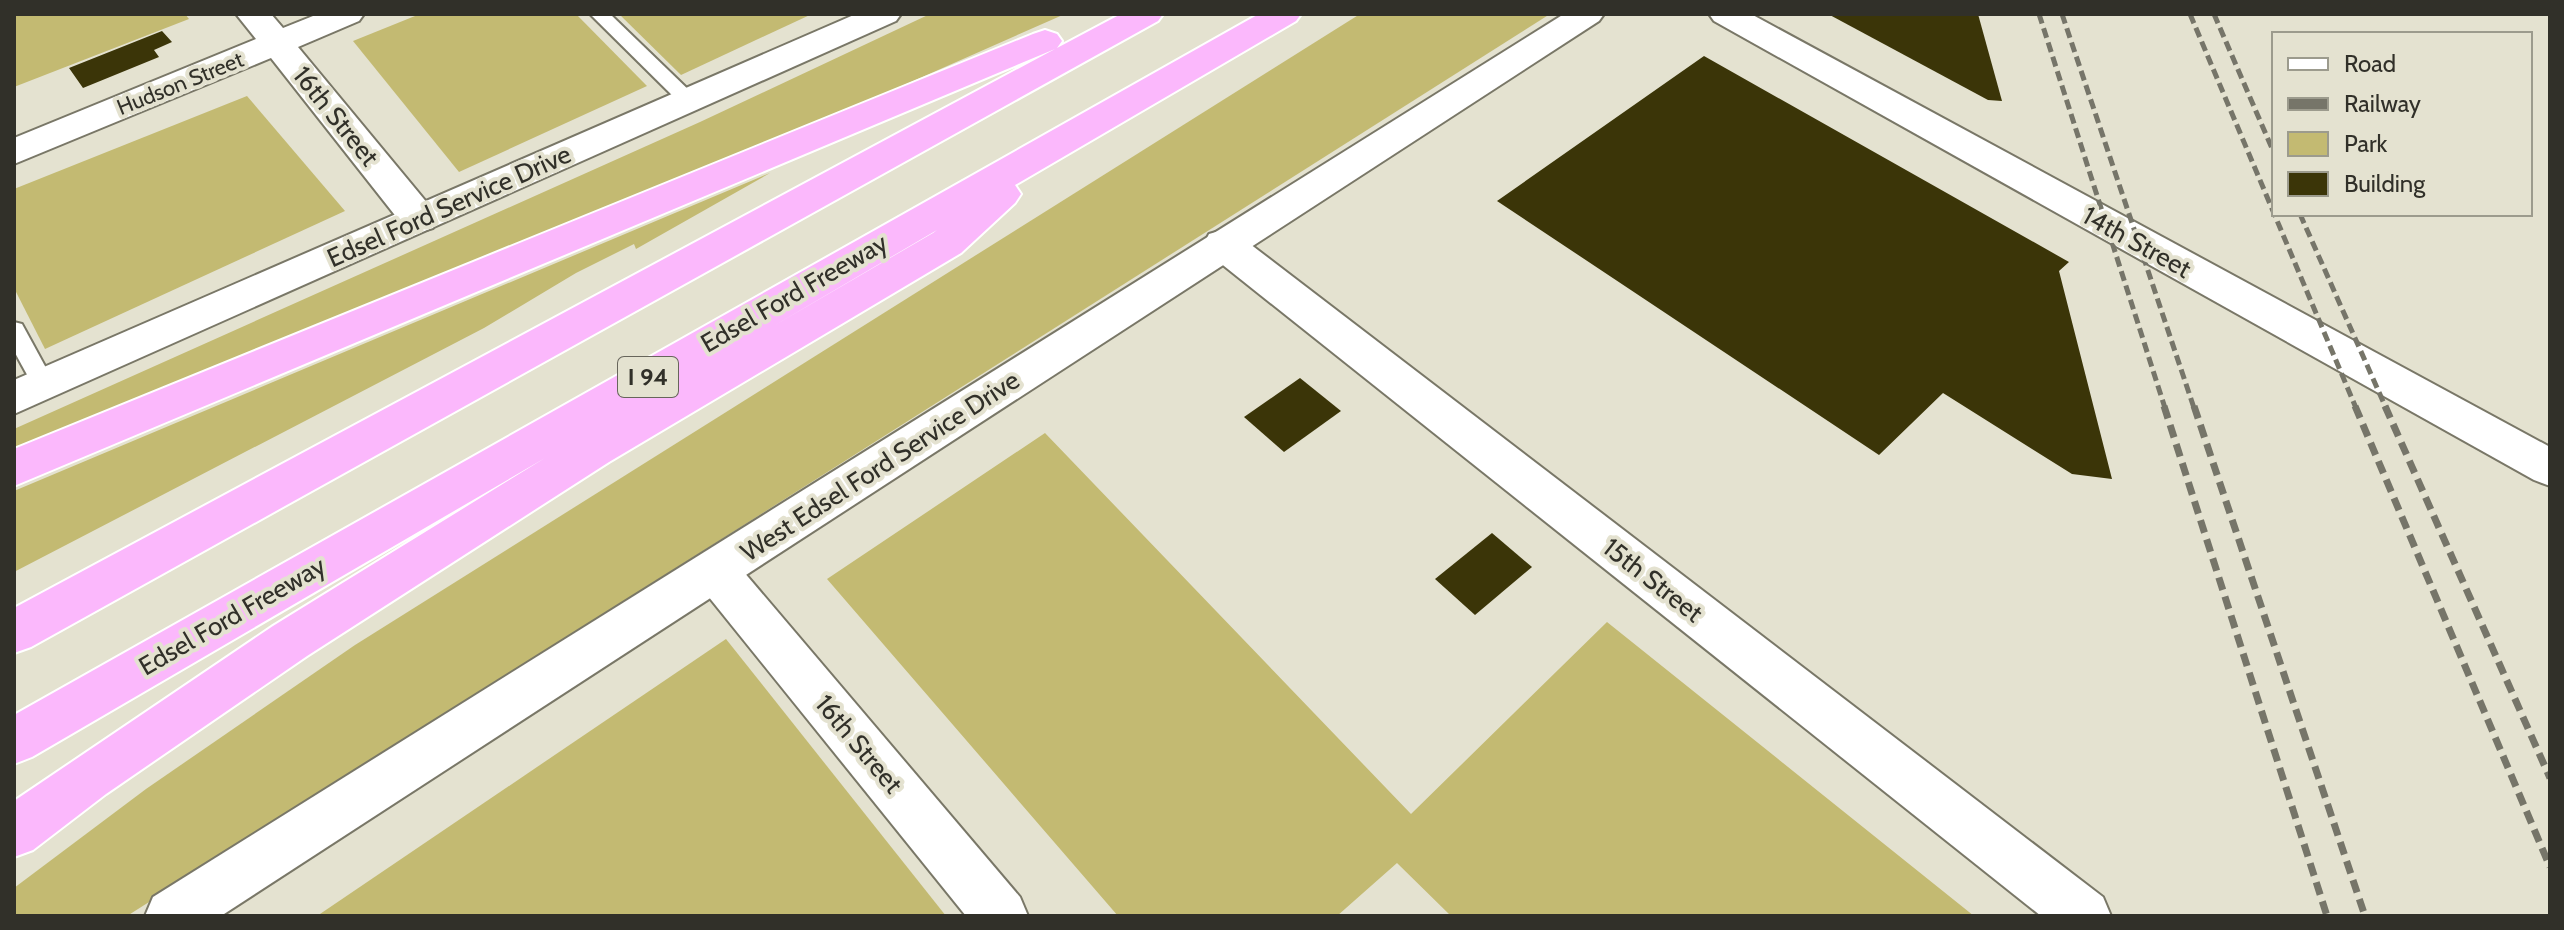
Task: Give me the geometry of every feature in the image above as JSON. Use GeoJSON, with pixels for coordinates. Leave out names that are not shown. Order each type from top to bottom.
{"type":"FeatureCollection","features":[{"type":"Feature","properties":{"kind":"highway"},"geometry":{"type":"LineString","coordinates":[[14,468],[1110,14]]}},
{"type":"Feature","properties":{"kind":"highway"},"geometry":{"type":"LineString","coordinates":[[14,632],[1146,14]]}},
{"type":"Feature","properties":{"kind":"highway","name":"Edsel Ford Freeway"},"geometry":{"type":"LineString","coordinates":[[14,741],[1071,133],[1284,14]]}},
{"type":"Feature","properties":{"kind":"highway"},"geometry":{"type":"LineString","coordinates":[[14,832],[88,777],[303,633],[594,450],[947,243],[1071,133]]}},
{"type":"Feature","properties":{"kind":"street","name":"16th Street"},"geometry":{"type":"LineString","coordinates":[[253,14],[419,219]]}},
{"type":"Feature","properties":{"kind":"street","name":"Hudson Street"},"geometry":{"type":"LineString","coordinates":[[14,152],[347,14]]}},
{"type":"Feature","properties":{"kind":"street","name":"Edsel Ford Service Drive"},"geometry":{"type":"LineString","coordinates":[[29,392],[884,14]]}},
{"type":"Feature","properties":{"kind":"street","name":"West Edsel Ford Service Drive"},"geometry":{"type":"LineString","coordinates":[[172,916],[1587,14]]}},
{"type":"Feature","properties":{"kind":"street","name":"14th Street"},"geometry":{"type":"LineString","coordinates":[[1726,14],[2550,468]]}},
{"type":"Feature","properties":{"kind":"street","name":"15th Street"},"geometry":{"type":"LineString","coordinates":[[1223,244],[2084,916]]}},
{"type":"Feature","properties":{"kind":"street","name":"16th Street"},"geometry":{"type":"LineString","coordinates":[[716,572],[1001,916]]}},
{"type":"Feature","properties":{"kind":"lane"},"geometry":{"type":"LineString","coordinates":[[599,14],[689,101]]}},
{"type":"Feature","properties":{"kind":"lane"},"geometry":{"type":"LineString","coordinates":[[14,330],[29,392]]}},
{"type":"Feature","properties":{"kind":"green space"},"geometry":{"type":"Polygon","coordinates":[[[14,14],[185,14],[189,19],[14,87],[14,14]]]}},
{"type":"Feature","properties":{"kind":"green space"},"geometry":{"type":"Polygon","coordinates":[[[420,14],[576,14],[647,86],[459,172],[353,41],[420,14]]]}},
{"type":"Feature","properties":{"kind":"green space"},"geometry":{"type":"Polygon","coordinates":[[[619,14],[812,14],[681,75],[619,14]]]}},
{"type":"Feature","properties":{"kind":"green space"},"geometry":{"type":"Polygon","coordinates":[[[930,14],[1065,14],[734,160],[14,458],[14,429],[700,122],[930,14]]]}},
{"type":"Feature","properties":{"kind":"green space"},"geometry":{"type":"Polygon","coordinates":[[[1360,14],[1550,14],[127,916],[14,916],[14,888],[146,789],[355,645],[1360,14]]]}},
{"type":"Feature","properties":{"kind":"green space"},"geometry":{"type":"Polygon","coordinates":[[[247,96],[345,211],[45,349],[14,288],[14,189],[247,96]]]}},
{"type":"Feature","properties":{"kind":"green space"},"geometry":{"type":"Polygon","coordinates":[[[770,173],[636,249],[634,244],[576,273],[484,328],[14,572],[14,491],[770,173]]]}},
{"type":"Feature","properties":{"kind":"green space"},"geometry":{"type":"Polygon","coordinates":[[[1045,433],[1411,814],[1607,622],[1974,916],[1451,916],[1397,863],[1337,916],[1118,916],[827,579],[1045,433]]]}},
{"type":"Feature","properties":{"kind":"green space"},"geometry":{"type":"Polygon","coordinates":[[[726,639],[946,916],[317,916],[726,639]]]}},
{"type":"Feature","properties":{"kind":"building"},"geometry":{"type":"Polygon","coordinates":[[[1828,14],[1978,14],[2002,101],[1988,100],[1828,14]]]}},
{"type":"Feature","properties":{"kind":"building"},"geometry":{"type":"Polygon","coordinates":[[[162,31],[172,42],[154,50],[159,57],[83,88],[69,68],[162,31]]]}},
{"type":"Feature","properties":{"kind":"building"},"geometry":{"type":"Polygon","coordinates":[[[1704,56],[2069,262],[2059,271],[2112,479],[2072,474],[1943,393],[1879,455],[1497,201],[1704,56]]]}},
{"type":"Feature","properties":{"kind":"building"},"geometry":{"type":"Polygon","coordinates":[[[1300,378],[1341,411],[1284,452],[1244,417],[1300,378]]]}},
{"type":"Feature","properties":{"kind":"building"},"geometry":{"type":"Polygon","coordinates":[[[1492,533],[1532,567],[1475,615],[1435,579],[1492,533]]]}},
{"type":"Feature","properties":{"kind":"railway"},"geometry":{"type":"LineString","coordinates":[[2039,14],[2165,408]]}},
{"type":"Feature","properties":{"kind":"railway"},"geometry":{"type":"LineString","coordinates":[[2062,14],[2194,408]]}},
{"type":"Feature","properties":{"kind":"railway"},"geometry":{"type":"LineString","coordinates":[[2190,14],[2272,209]]}},
{"type":"Feature","properties":{"kind":"railway"},"geometry":{"type":"LineString","coordinates":[[2214,14],[2272,148]]}},
{"type":"Feature","properties":{"kind":"railway"},"geometry":{"type":"LineString","coordinates":[[2275,216],[2356,408]]}},
{"type":"Feature","properties":{"kind":"railway"},"geometry":{"type":"LineString","coordinates":[[2301,216],[2386,408]]}},
{"type":"Feature","properties":{"kind":"railway"},"geometry":{"type":"LineString","coordinates":[[2164,406],[2327,916]]}},
{"type":"Feature","properties":{"kind":"railway"},"geometry":{"type":"LineString","coordinates":[[2194,406],[2365,916]]}},
{"type":"Feature","properties":{"kind":"railway"},"geometry":{"type":"LineString","coordinates":[[2355,406],[2550,867]]}},
{"type":"Feature","properties":{"kind":"railway"},"geometry":{"type":"LineString","coordinates":[[2385,406],[2550,778]]}}]}
